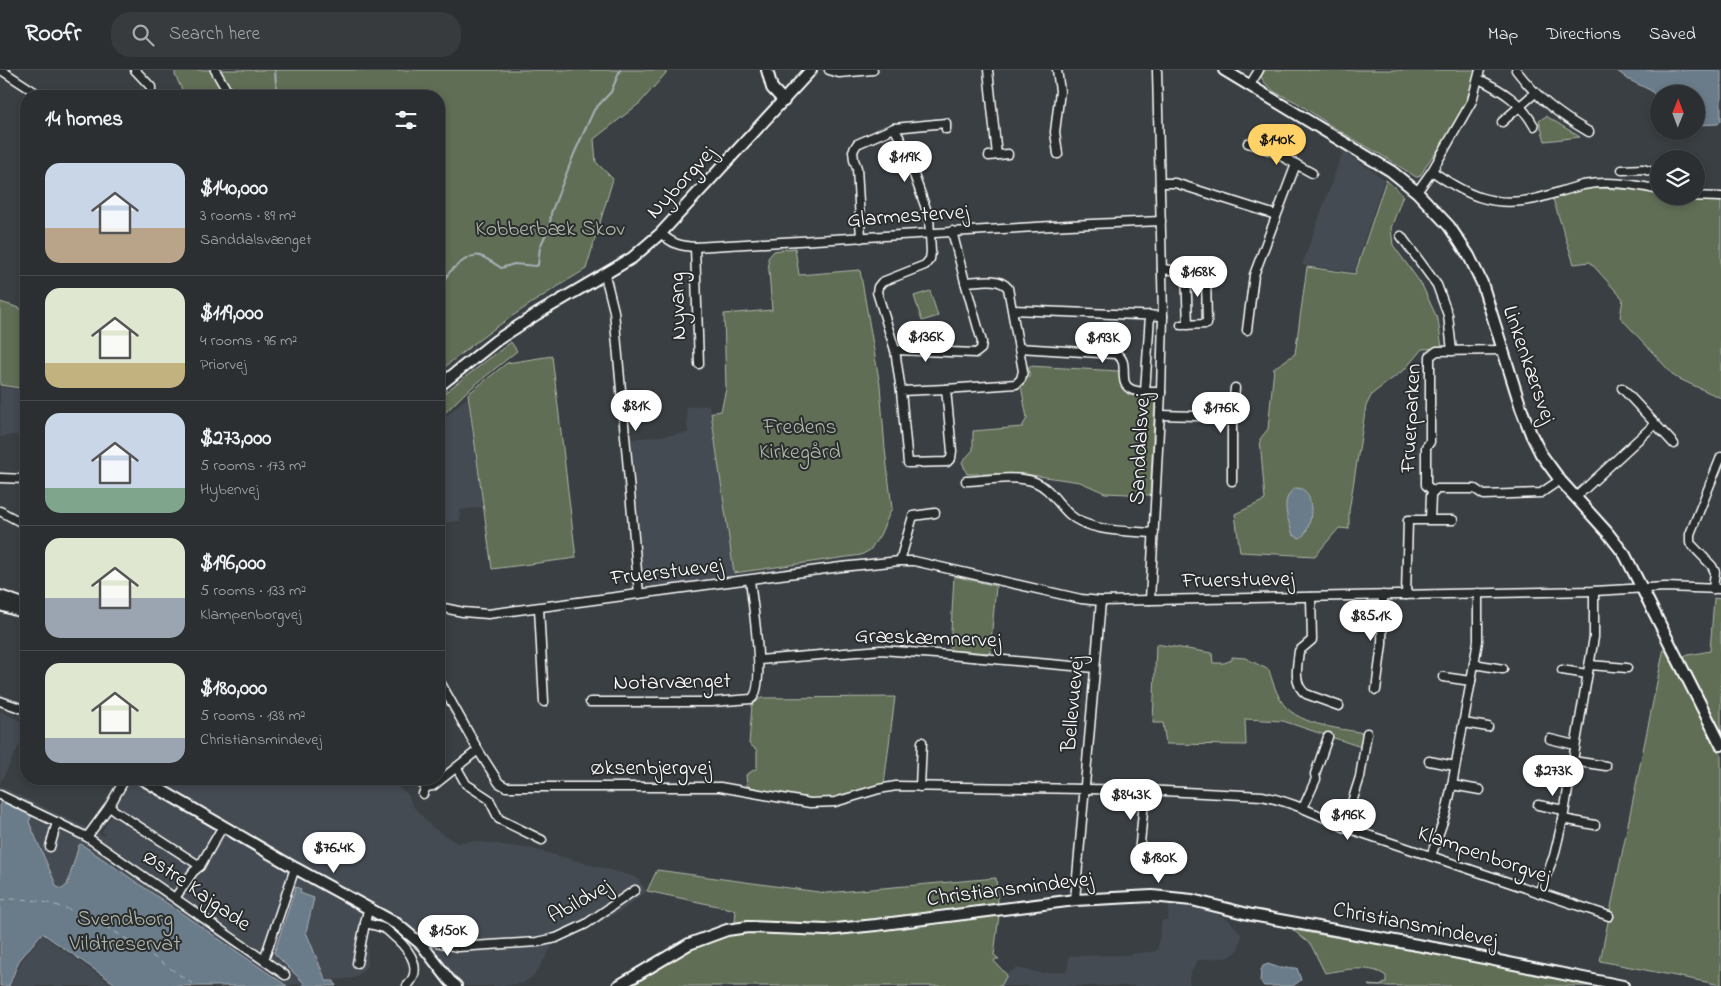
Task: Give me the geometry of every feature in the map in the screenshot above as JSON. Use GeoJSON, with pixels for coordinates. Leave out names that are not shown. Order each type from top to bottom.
{"type":"FeatureCollection","features":[{"type":"Feature","properties":{"kind":"street"},"geometry":{"type":"LineString","coordinates":[[1,70],[32,90]]}},
{"type":"Feature","properties":{"kind":"street"},"geometry":{"type":"LineString","coordinates":[[135,70],[151,87],[151,90]]}},
{"type":"Feature","properties":{"kind":"street"},"geometry":{"type":"LineString","coordinates":[[215,70],[227,90]]}},
{"type":"Feature","properties":{"kind":"street"},"geometry":{"type":"LineString","coordinates":[[767,70],[772,88],[784,101]]}},
{"type":"Feature","properties":{"kind":"street","name":"Nyborgvej"},"geometry":{"type":"LineString","coordinates":[[445,381],[497,340],[632,258],[661,233],[811,70]]}},
{"type":"Feature","properties":{"kind":"street"},"geometry":{"type":"LineString","coordinates":[[829,70],[839,73],[874,70]]}},
{"type":"Feature","properties":{"kind":"street"},"geometry":{"type":"LineString","coordinates":[[988,70],[993,155],[1008,154]]}},
{"type":"Feature","properties":{"kind":"street"},"geometry":{"type":"LineString","coordinates":[[1057,70],[1060,91],[1056,132],[1058,154]]}},
{"type":"Feature","properties":{"kind":"street","name":"Sanddalsvej"},"geometry":{"type":"LineString","coordinates":[[1150,600],[1160,415],[1163,316],[1157,70]]}},
{"type":"Feature","properties":{"kind":"street","name":"Linkenkærsvej"},"geometry":{"type":"LineString","coordinates":[[1224,70],[1391,171],[1417,192],[1449,226],[1469,256],[1482,284],[1531,434],[1541,454],[1560,480],[1618,546],[1633,570],[1721,746]]}},
{"type":"Feature","properties":{"kind":"street"},"geometry":{"type":"LineString","coordinates":[[1250,85],[1260,70]]}},
{"type":"Feature","properties":{"kind":"street"},"geometry":{"type":"LineString","coordinates":[[1417,192],[1432,171],[1472,101],[1480,70]]}},
{"type":"Feature","properties":{"kind":"street"},"geometry":{"type":"LineString","coordinates":[[1516,70],[1551,108],[1589,132]]}},
{"type":"Feature","properties":{"kind":"street"},"geometry":{"type":"LineString","coordinates":[[1479,79],[1510,96],[1520,105],[1534,126]]}},
{"type":"Feature","properties":{"kind":"street"},"geometry":{"type":"LineString","coordinates":[[1502,122],[1535,92]]}},
{"type":"Feature","properties":{"kind":"street"},"geometry":{"type":"LineString","coordinates":[[861,238],[857,168],[853,151],[857,144],[894,128],[946,122],[946,129]]}},
{"type":"Feature","properties":{"kind":"street"},"geometry":{"type":"LineString","coordinates":[[894,128],[903,144],[929,217],[930,233],[930,259],[925,265],[882,282],[878,287],[895,350],[908,463],[947,462],[951,458],[952,451],[946,389]]}},
{"type":"Feature","properties":{"kind":"street"},"geometry":{"type":"LineString","coordinates":[[1248,143],[1272,151],[1312,173]]}},
{"type":"Feature","properties":{"kind":"street"},"geometry":{"type":"LineString","coordinates":[[1247,330],[1254,275],[1296,164]]}},
{"type":"Feature","properties":{"kind":"street"},"geometry":{"type":"LineString","coordinates":[[1641,186],[1643,169]]}},
{"type":"Feature","properties":{"kind":"street"},"geometry":{"type":"LineString","coordinates":[[1622,170],[1643,169],[1650,171]]}},
{"type":"Feature","properties":{"kind":"street"},"geometry":{"type":"LineString","coordinates":[[1432,171],[1456,188],[1473,196],[1492,201],[1520,201],[1583,185],[1603,183],[1623,183],[1650,188]]}},
{"type":"Feature","properties":{"kind":"street"},"geometry":{"type":"LineString","coordinates":[[1160,183],[1175,183],[1276,216]]}},
{"type":"Feature","properties":{"kind":"street"},"geometry":{"type":"LineString","coordinates":[[1705,196],[1721,197]]}},
{"type":"Feature","properties":{"kind":"street","name":"Glarmestervej"},"geometry":{"type":"LineString","coordinates":[[661,233],[669,241],[680,246],[695,247],[952,231],[1161,221]]}},
{"type":"Feature","properties":{"kind":"street"},"geometry":{"type":"LineString","coordinates":[[895,350],[976,353],[981,349],[982,342],[952,231]]}},
{"type":"Feature","properties":{"kind":"street"},"geometry":{"type":"LineString","coordinates":[[1401,236],[1437,284],[1448,315],[1452,351]]}},
{"type":"Feature","properties":{"kind":"street","name":"Nyvang"},"geometry":{"type":"LineString","coordinates":[[695,247],[699,364]]}},
{"type":"Feature","properties":{"kind":"street"},"geometry":{"type":"LineString","coordinates":[[1162,270],[1186,272],[1206,274],[1207,324],[1184,325],[1186,272]]}},
{"type":"Feature","properties":{"kind":"street"},"geometry":{"type":"LineString","coordinates":[[605,275],[614,311],[638,594]]}},
{"type":"Feature","properties":{"kind":"street"},"geometry":{"type":"LineString","coordinates":[[900,391],[1016,384],[1021,379],[1022,370],[1019,348],[1008,288],[1004,283],[998,281],[965,282]]}},
{"type":"Feature","properties":{"kind":"street"},"geometry":{"type":"LineString","coordinates":[[1013,310],[1163,316]]}},
{"type":"Feature","properties":{"kind":"street"},"geometry":{"type":"LineString","coordinates":[[1145,392],[1150,315]]}},
{"type":"Feature","properties":{"kind":"street"},"geometry":{"type":"LineString","coordinates":[[1019,348],[1116,354],[1121,356],[1124,362],[1124,382],[1127,387],[1134,391],[1161,392]]}},
{"type":"Feature","properties":{"kind":"street","name":"Fruerparken"},"geometry":{"type":"LineString","coordinates":[[1430,519],[1431,495],[1434,492],[1426,485],[1425,462],[1426,447],[1430,442],[1430,356],[1437,351],[1502,350]]}},
{"type":"Feature","properties":{"kind":"street"},"geometry":{"type":"LineString","coordinates":[[1232,481],[1232,417],[1235,388]]}},
{"type":"Feature","properties":{"kind":"street"},"geometry":{"type":"LineString","coordinates":[[1622,388],[1674,444]]}},
{"type":"Feature","properties":{"kind":"street"},"geometry":{"type":"LineString","coordinates":[[1160,415],[1232,417]]}},
{"type":"Feature","properties":{"kind":"street"},"geometry":{"type":"LineString","coordinates":[[1576,496],[1655,424]]}},
{"type":"Feature","properties":{"kind":"street"},"geometry":{"type":"LineString","coordinates":[[1717,589],[1715,572],[1712,566],[1690,542],[1690,534],[1721,457]]}},
{"type":"Feature","properties":{"kind":"street"},"geometry":{"type":"LineString","coordinates":[[0,478],[20,479]]}},
{"type":"Feature","properties":{"kind":"street"},"geometry":{"type":"LineString","coordinates":[[966,481],[1021,478],[1036,482],[1048,490],[1070,515],[1086,523],[1102,528],[1154,534]]}},
{"type":"Feature","properties":{"kind":"street"},"geometry":{"type":"LineString","coordinates":[[1434,492],[1437,489],[1475,488],[1484,495],[1541,493],[1560,480]]}},
{"type":"Feature","properties":{"kind":"street"},"geometry":{"type":"LineString","coordinates":[[0,511],[20,522]]}},
{"type":"Feature","properties":{"kind":"street"},"geometry":{"type":"LineString","coordinates":[[900,561],[913,516],[934,513]]}},
{"type":"Feature","properties":{"kind":"street"},"geometry":{"type":"LineString","coordinates":[[1406,595],[1408,520],[1454,520]]}},
{"type":"Feature","properties":{"kind":"street","name":"Fruerstuevej"},"geometry":{"type":"LineString","coordinates":[[445,608],[488,614],[900,561],[914,561],[1081,599],[1101,601],[1383,596],[1665,587],[1717,589]]}},
{"type":"Feature","properties":{"kind":"street"},"geometry":{"type":"LineString","coordinates":[[750,580],[759,660]]}},
{"type":"Feature","properties":{"kind":"street"},"geometry":{"type":"LineString","coordinates":[[1539,893],[1554,856],[1563,820],[1594,637],[1594,590]]}},
{"type":"Feature","properties":{"kind":"street"},"geometry":{"type":"LineString","coordinates":[[1431,856],[1446,813],[1464,723],[1478,641],[1478,593]]}},
{"type":"Feature","properties":{"kind":"street"},"geometry":{"type":"LineString","coordinates":[[0,596],[20,603]]}},
{"type":"Feature","properties":{"kind":"street"},"geometry":{"type":"LineString","coordinates":[[1376,690],[1382,644],[1383,596]]}},
{"type":"Feature","properties":{"kind":"street"},"geometry":{"type":"LineString","coordinates":[[1311,597],[1312,640],[1298,651],[1296,675],[1302,691],[1306,694],[1339,706]]}},
{"type":"Feature","properties":{"kind":"street","name":"Bellevuevej"},"geometry":{"type":"LineString","coordinates":[[1076,900],[1101,601]]}},
{"type":"Feature","properties":{"kind":"street"},"geometry":{"type":"LineString","coordinates":[[0,605],[20,611]]}},
{"type":"Feature","properties":{"kind":"street"},"geometry":{"type":"LineString","coordinates":[[539,608],[544,702]]}},
{"type":"Feature","properties":{"kind":"street","name":"Græskæmnervej"},"geometry":{"type":"LineString","coordinates":[[759,660],[881,650],[1095,668]]}},
{"type":"Feature","properties":{"kind":"street","name":"Notarvænget"},"geometry":{"type":"LineString","coordinates":[[590,702],[712,702],[751,699],[755,697],[757,692],[759,660]]}},
{"type":"Feature","properties":{"kind":"street"},"geometry":{"type":"LineString","coordinates":[[1474,664],[1503,669]]}},
{"type":"Feature","properties":{"kind":"street"},"geometry":{"type":"LineString","coordinates":[[1590,665],[1627,668]]}},
{"type":"Feature","properties":{"kind":"street"},"geometry":{"type":"LineString","coordinates":[[1562,670],[1587,674]]}},
{"type":"Feature","properties":{"kind":"street"},"geometry":{"type":"LineString","coordinates":[[1443,677],[1471,682]]}},
{"type":"Feature","properties":{"kind":"street","name":"Øksenbjergvej"},"geometry":{"type":"LineString","coordinates":[[445,691],[478,750],[500,783],[506,786],[720,787],[810,803],[843,800],[896,786],[1085,788]]}},
{"type":"Feature","properties":{"kind":"street"},"geometry":{"type":"LineString","coordinates":[[0,702],[20,708]]}},
{"type":"Feature","properties":{"kind":"street"},"geometry":{"type":"LineString","coordinates":[[1464,723],[1488,727]]}},
{"type":"Feature","properties":{"kind":"street"},"geometry":{"type":"LineString","coordinates":[[1344,828],[1360,777],[1367,733]]}},
{"type":"Feature","properties":{"kind":"street"},"geometry":{"type":"LineString","coordinates":[[1304,808],[1316,779],[1315,774],[1328,737]]}},
{"type":"Feature","properties":{"kind":"street"},"geometry":{"type":"LineString","coordinates":[[1550,739],[1575,744]]}},
{"type":"Feature","properties":{"kind":"street"},"geometry":{"type":"LineString","coordinates":[[920,787],[922,742]]}},
{"type":"Feature","properties":{"kind":"street"},"geometry":{"type":"LineString","coordinates":[[445,777],[478,750]]}},
{"type":"Feature","properties":{"kind":"street"},"geometry":{"type":"LineString","coordinates":[[1428,761],[1455,766]]}},
{"type":"Feature","properties":{"kind":"street"},"geometry":{"type":"LineString","coordinates":[[1573,761],[1606,766]]}},
{"type":"Feature","properties":{"kind":"street"},"geometry":{"type":"LineString","coordinates":[[457,768],[466,784],[489,798],[499,819],[542,840]]}},
{"type":"Feature","properties":{"kind":"street"},"geometry":{"type":"LineString","coordinates":[[87,836],[109,807],[122,785]]}},
{"type":"Feature","properties":{"kind":"street"},"geometry":{"type":"LineString","coordinates":[[152,785],[295,868],[398,924],[422,945],[456,986]]}},
{"type":"Feature","properties":{"kind":"street"},"geometry":{"type":"LineString","coordinates":[[420,785],[425,790],[434,785]]}},
{"type":"Feature","properties":{"kind":"street"},"geometry":{"type":"LineString","coordinates":[[1452,785],[1480,790]]}},
{"type":"Feature","properties":{"kind":"street","name":"Klampenborgvej"},"geometry":{"type":"LineString","coordinates":[[1085,788],[1262,796],[1280,800],[1304,808],[1344,828],[1609,916]]}},
{"type":"Feature","properties":{"kind":"street"},"geometry":{"type":"LineString","coordinates":[[1139,854],[1145,790]]}},
{"type":"Feature","properties":{"kind":"street","name":"Østre Kajgade"},"geometry":{"type":"LineString","coordinates":[[0,795],[87,836],[285,975]]}},
{"type":"Feature","properties":{"kind":"street"},"geometry":{"type":"LineString","coordinates":[[1538,806],[1564,810]]}},
{"type":"Feature","properties":{"kind":"street"},"geometry":{"type":"LineString","coordinates":[[109,807],[200,866]]}},
{"type":"Feature","properties":{"kind":"street"},"geometry":{"type":"LineString","coordinates":[[1563,820],[1594,825]]}},
{"type":"Feature","properties":{"kind":"street"},"geometry":{"type":"LineString","coordinates":[[50,847],[57,822]]}},
{"type":"Feature","properties":{"kind":"street"},"geometry":{"type":"LineString","coordinates":[[175,898],[193,872],[200,866],[223,826]]}},
{"type":"Feature","properties":{"kind":"street"},"geometry":{"type":"LineString","coordinates":[[264,960],[295,868]]}},
{"type":"Feature","properties":{"kind":"street","name":"Abildvej"},"geometry":{"type":"LineString","coordinates":[[422,945],[428,940],[457,947],[537,942],[556,938],[586,924],[635,890]]}},
{"type":"Feature","properties":{"kind":"street","name":"Christiansmindevej"},"geometry":{"type":"LineString","coordinates":[[618,986],[689,944],[727,930],[748,927],[826,930],[876,926],[1076,900],[1136,896],[1180,898],[1252,915],[1440,949],[1623,986]]}},
{"type":"Feature","properties":{"kind":"street"},"geometry":{"type":"LineString","coordinates":[[357,963],[367,914],[371,908]]}},
{"type":"Feature","properties":{"kind":"street"},"geometry":{"type":"LineString","coordinates":[[366,923],[386,929],[410,952],[415,972],[407,986]]}},
{"type":"Feature","properties":{"kind":"shaded area"},"geometry":{"type":"Polygon","coordinates":[[[1343,151],[1384,179],[1354,272],[1302,265],[1343,151]]]}},
{"type":"Feature","properties":{"kind":"shaded area"},"geometry":{"type":"Polygon","coordinates":[[[0,387],[20,390],[20,434],[0,437],[0,387]]]}},
{"type":"Feature","properties":{"kind":"shaded area"},"geometry":{"type":"Polygon","coordinates":[[[467,398],[483,507],[460,510],[460,521],[445,522],[445,417],[467,398]]]}},
{"type":"Feature","properties":{"kind":"shaded area"},"geometry":{"type":"Polygon","coordinates":[[[709,405],[734,573],[733,576],[654,587],[649,585],[643,576],[631,439],[688,433],[686,407],[709,405]]]}},
{"type":"Feature","properties":{"kind":"shaded area"},"geometry":{"type":"Polygon","coordinates":[[[0,711],[20,721],[20,743],[0,784],[0,711]]]}},
{"type":"Feature","properties":{"kind":"shaded area"},"geometry":{"type":"Polygon","coordinates":[[[128,785],[394,785],[407,793],[413,806],[432,827],[457,843],[475,841],[533,849],[636,877],[647,891],[621,911],[581,933],[554,943],[534,976],[523,983],[503,986],[444,986],[421,953],[405,937],[378,921],[366,930],[368,957],[367,965],[362,972],[354,978],[326,981],[306,932],[300,893],[296,887],[304,983],[287,986],[81,844],[79,845],[67,885],[62,889],[57,887],[29,822],[0,799],[0,786],[104,836],[105,834],[102,832],[128,785]]]}},
{"type":"Feature","properties":{"kind":"shaded area"},"geometry":{"type":"Polygon","coordinates":[[[1169,903],[1200,909],[1229,920],[1242,935],[1238,951],[1230,957],[1198,960],[1189,977],[1190,986],[1000,986],[1005,975],[1017,968],[1041,973],[1067,971],[1069,956],[1122,955],[1157,951],[1162,920],[1168,920],[1169,903]]]}},
{"type":"Feature","properties":{"kind":"shaded area"},"geometry":{"type":"Polygon","coordinates":[[[42,935],[114,986],[10,986],[21,962],[42,935]]]}},
{"type":"Feature","properties":{"kind":"green space"},"geometry":{"type":"Polygon","coordinates":[[[175,70],[212,70],[224,90],[182,90],[175,75],[175,70]]]}},
{"type":"Feature","properties":{"kind":"green space","name":"Kobberbæk Skov"},"geometry":{"type":"Polygon","coordinates":[[[218,70],[666,70],[666,73],[640,103],[594,139],[596,162],[613,179],[586,269],[510,318],[445,367],[445,90],[230,90],[218,70]]]}},
{"type":"Feature","properties":{"kind":"green space"},"geometry":{"type":"Polygon","coordinates":[[[1265,70],[1475,70],[1469,92],[1452,128],[1421,175],[1416,177],[1333,127],[1296,102],[1275,92],[1261,77],[1265,70]]]}},
{"type":"Feature","properties":{"kind":"green space"},"geometry":{"type":"Polygon","coordinates":[[[1546,116],[1580,137],[1545,141],[1539,121],[1546,116]]]}},
{"type":"Feature","properties":{"kind":"green space"},"geometry":{"type":"Polygon","coordinates":[[[1386,180],[1403,195],[1391,228],[1393,245],[1422,285],[1438,320],[1442,348],[1422,349],[1405,369],[1372,394],[1366,406],[1349,511],[1349,529],[1339,528],[1315,556],[1240,552],[1235,514],[1265,500],[1260,439],[1268,429],[1274,368],[1295,354],[1307,267],[1355,274],[1386,180]]]}},
{"type":"Feature","properties":{"kind":"green space"},"geometry":{"type":"Polygon","coordinates":[[[1594,188],[1650,192],[1650,205],[1705,205],[1705,201],[1721,200],[1721,398],[1675,377],[1620,317],[1623,299],[1590,262],[1574,264],[1552,196],[1594,188]]]}},
{"type":"Feature","properties":{"kind":"green space","name":"Fredens Kirkegård"},"geometry":{"type":"Polygon","coordinates":[[[795,248],[799,275],[860,270],[880,385],[892,508],[880,535],[870,550],[861,555],[734,573],[711,413],[721,411],[726,389],[724,314],[772,310],[768,258],[774,251],[795,248]]]}},
{"type":"Feature","properties":{"kind":"green space"},"geometry":{"type":"Polygon","coordinates":[[[930,291],[938,316],[922,321],[914,296],[930,291]]]}},
{"type":"Feature","properties":{"kind":"green space"},"geometry":{"type":"Polygon","coordinates":[[[0,302],[20,308],[20,388],[0,385],[0,302]]]}},
{"type":"Feature","properties":{"kind":"green space"},"geometry":{"type":"Polygon","coordinates":[[[511,342],[517,351],[465,393],[445,413],[445,392],[511,342]]]}},
{"type":"Feature","properties":{"kind":"green space"},"geometry":{"type":"Polygon","coordinates":[[[552,356],[576,558],[492,569],[468,394],[507,363],[552,356]]]}},
{"type":"Feature","properties":{"kind":"green space"},"geometry":{"type":"Polygon","coordinates":[[[1029,366],[1119,371],[1122,388],[1129,395],[1155,396],[1150,495],[1105,493],[1080,482],[1025,474],[967,474],[962,462],[973,450],[973,431],[1022,427],[1027,418],[1021,386],[1029,377],[1029,366]]]}},
{"type":"Feature","properties":{"kind":"green space"},"geometry":{"type":"Polygon","coordinates":[[[954,576],[996,586],[990,653],[950,650],[954,576]]]}},
{"type":"Feature","properties":{"kind":"green space"},"geometry":{"type":"Polygon","coordinates":[[[1714,598],[1721,599],[1721,730],[1683,656],[1710,651],[1714,598]]]}},
{"type":"Feature","properties":{"kind":"green space"},"geometry":{"type":"Polygon","coordinates":[[[1156,644],[1212,653],[1213,663],[1224,663],[1232,660],[1232,657],[1245,658],[1269,670],[1278,696],[1295,715],[1318,724],[1364,733],[1361,747],[1283,721],[1245,719],[1246,745],[1166,744],[1163,723],[1153,723],[1156,644]]]}},
{"type":"Feature","properties":{"kind":"green space"},"geometry":{"type":"Polygon","coordinates":[[[1664,648],[1721,754],[1721,985],[1600,961],[1664,648]]]}},
{"type":"Feature","properties":{"kind":"green space"},"geometry":{"type":"Polygon","coordinates":[[[895,697],[884,784],[838,798],[821,800],[810,800],[747,786],[746,775],[757,768],[757,750],[749,744],[752,705],[761,698],[895,697]]]}},
{"type":"Feature","properties":{"kind":"green space"},"geometry":{"type":"Polygon","coordinates":[[[657,870],[826,893],[996,878],[999,915],[994,955],[999,959],[994,961],[1007,975],[1001,986],[632,986],[690,950],[709,941],[734,934],[736,910],[647,891],[657,870]]]}},
{"type":"Feature","properties":{"kind":"green space"},"geometry":{"type":"Polygon","coordinates":[[[1293,930],[1505,966],[1595,986],[1380,986],[1386,982],[1386,976],[1372,970],[1357,969],[1325,973],[1311,945],[1293,930]]]}},
{"type":"Feature","properties":{"kind":"water"},"geometry":{"type":"Polygon","coordinates":[[[1616,70],[1721,70],[1721,121],[1718,124],[1705,125],[1705,85],[1650,85],[1650,90],[1629,80],[1616,70]]]}},
{"type":"Feature","properties":{"kind":"water"},"geometry":{"type":"Polygon","coordinates":[[[1295,488],[1302,489],[1307,494],[1311,510],[1308,527],[1300,538],[1293,535],[1286,510],[1287,498],[1295,488]]]}},
{"type":"Feature","properties":{"kind":"water","name":"Svendborg Vildtreservat"},"geometry":{"type":"Polygon","coordinates":[[[0,799],[32,815],[29,822],[57,887],[62,889],[67,885],[79,845],[81,844],[287,986],[118,986],[42,933],[19,961],[9,986],[0,986],[0,799]]]}},
{"type":"Feature","properties":{"kind":"water"},"geometry":{"type":"Polygon","coordinates":[[[296,887],[301,889],[300,893],[314,898],[306,932],[326,981],[334,981],[336,986],[302,986],[304,983],[274,953],[296,887]]]}},
{"type":"Feature","properties":{"kind":"water"},"geometry":{"type":"Polygon","coordinates":[[[1268,964],[1280,968],[1297,968],[1301,980],[1293,986],[1264,986],[1260,981],[1261,970],[1263,966],[1268,964]]]}},
{"type":"Feature","properties":{"kind":"waterway"},"geometry":{"type":"LineString","coordinates":[[275,70],[278,90]]}},
{"type":"Feature","properties":{"kind":"waterway"},"geometry":{"type":"LineString","coordinates":[[445,280],[447,275],[460,263],[476,256],[483,257],[501,268],[514,264],[538,265],[540,247],[550,225],[551,213],[574,154],[594,110],[611,92],[620,70]]}},
{"type":"Feature","properties":{"kind":"ferry route"},"geometry":{"type":"LineString","coordinates":[[0,900],[27,900],[53,904],[79,914],[128,940],[196,986]]}}]}
